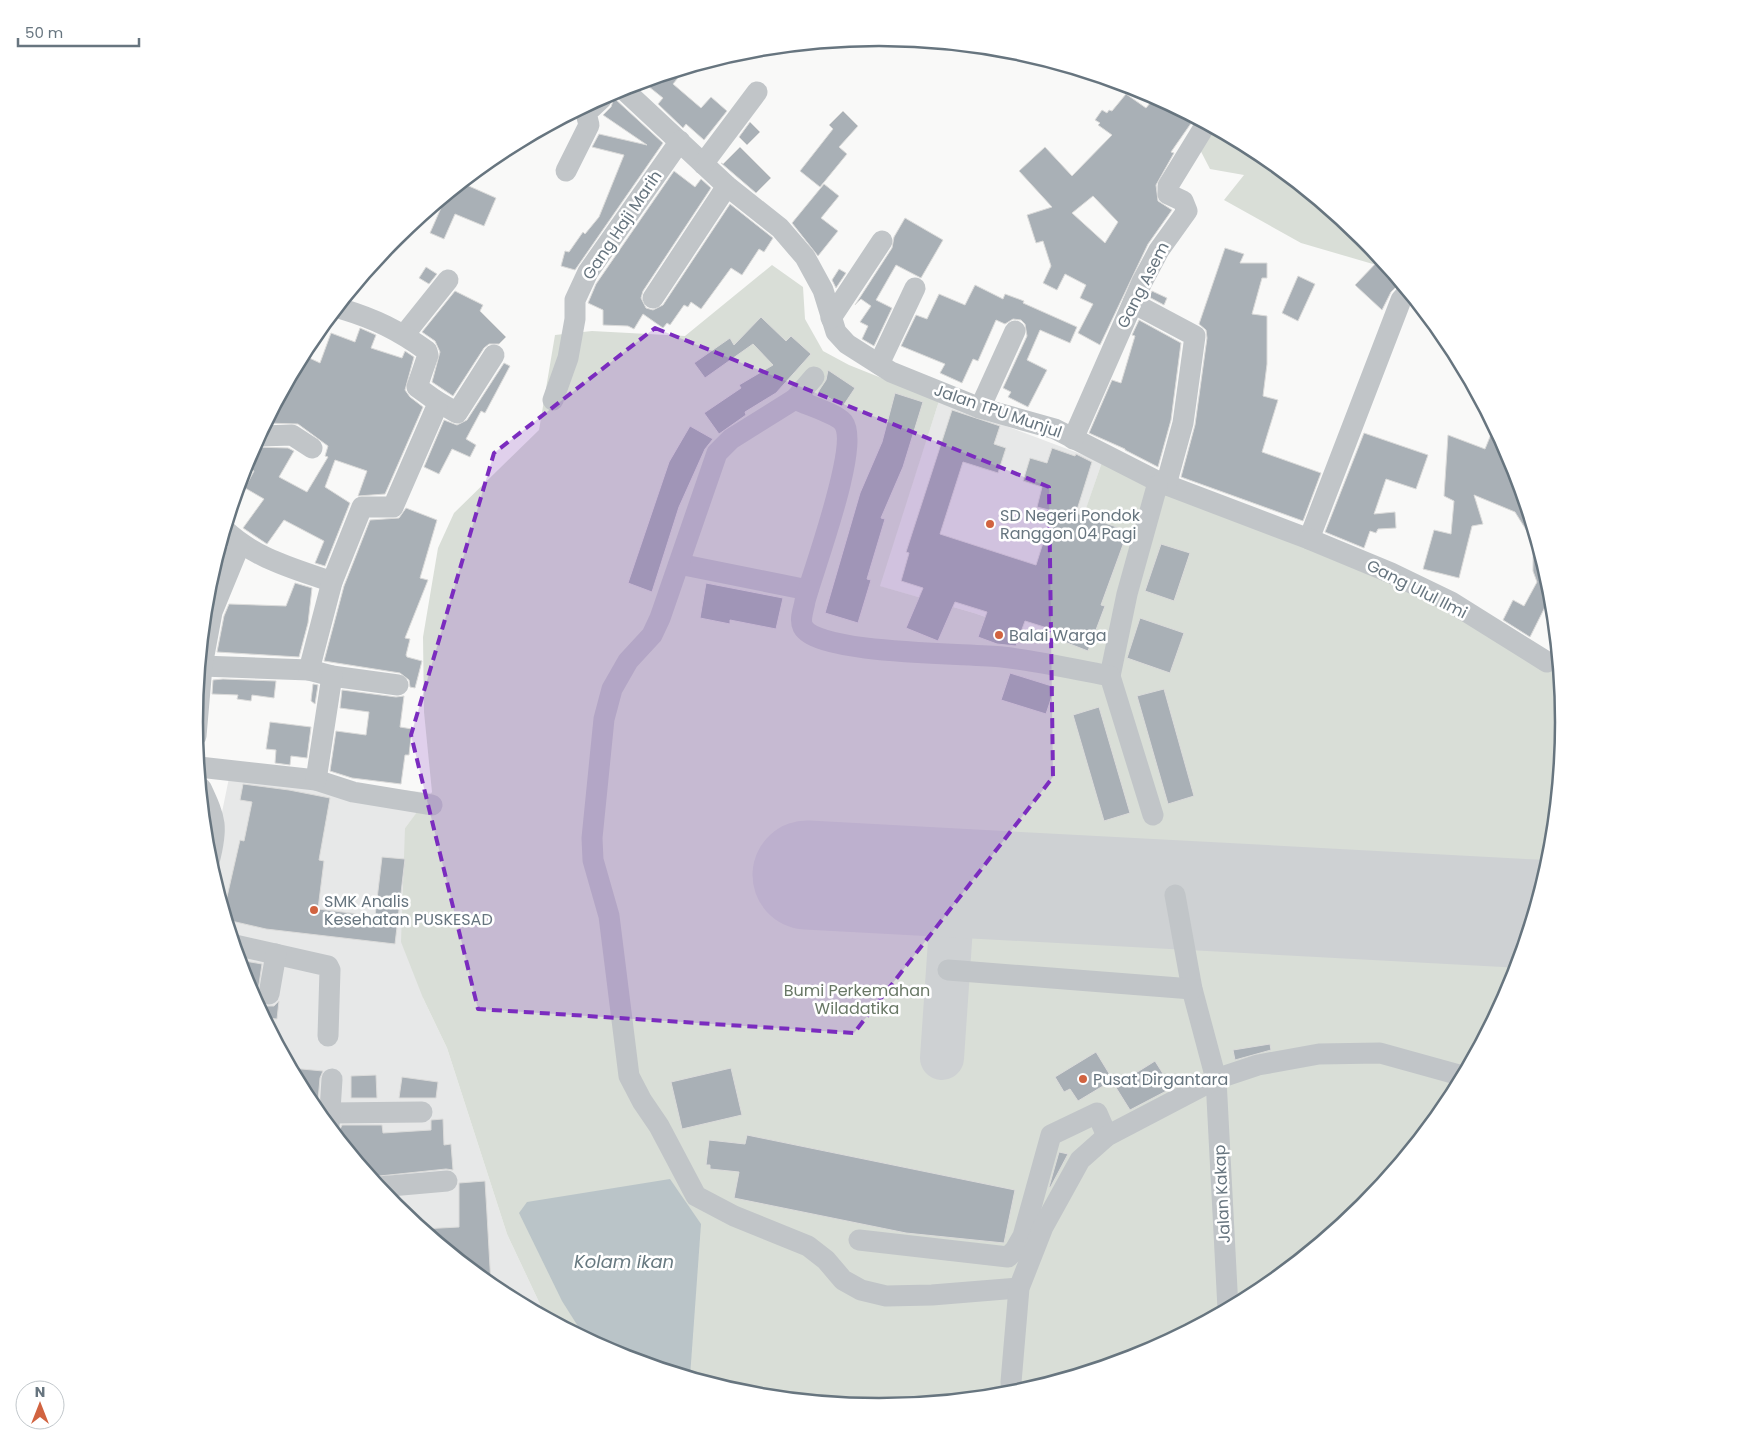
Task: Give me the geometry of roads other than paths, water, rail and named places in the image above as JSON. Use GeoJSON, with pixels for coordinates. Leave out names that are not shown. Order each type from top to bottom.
{"type":"FeatureCollection","features":[{"type":"Feature","properties":{"kind":"street"},"geometry":{"type":"LineString","coordinates":[[703,164],[757,92]]}},
{"type":"Feature","properties":{"kind":"street","name":"Jalan TPU Munjul"},"geometry":{"type":"LineString","coordinates":[[629,95],[727,186],[780,228],[805,257],[823,290],[836,332],[847,344],[891,372],[980,408],[1055,429],[1162,485],[1309,539]]}},
{"type":"Feature","properties":{"kind":"street"},"geometry":{"type":"LineString","coordinates":[[566,171],[589,125],[586,116],[587,113]]}},
{"type":"Feature","properties":{"kind":"street","name":"Gang Asem"},"geometry":{"type":"LineString","coordinates":[[1073,439],[1133,303],[1159,250],[1187,211],[1183,201],[1168,194],[1167,190],[1203,129]]}},
{"type":"Feature","properties":{"kind":"street","name":"Gang Haji Marih"},"geometry":{"type":"LineString","coordinates":[[553,400],[568,358],[575,319],[575,300],[588,272],[680,142]]}},
{"type":"Feature","properties":{"kind":"street"},"geometry":{"type":"LineString","coordinates":[[653,298],[727,186]]}},
{"type":"Feature","properties":{"kind":"street"},"geometry":{"type":"LineString","coordinates":[[831,318],[882,241]]}},
{"type":"Feature","properties":{"kind":"street"},"geometry":{"type":"LineString","coordinates":[[404,335],[448,280]]}},
{"type":"Feature","properties":{"kind":"street"},"geometry":{"type":"LineString","coordinates":[[878,364],[915,288]]}},
{"type":"Feature","properties":{"kind":"street"},"geometry":{"type":"LineString","coordinates":[[1309,539],[1400,300],[1404,296]]}},
{"type":"Feature","properties":{"kind":"street"},"geometry":{"type":"LineString","coordinates":[[1133,303],[1195,336],[1183,423],[1127,594],[1110,676],[1153,815]]}},
{"type":"Feature","properties":{"kind":"street"},"geometry":{"type":"LineString","coordinates":[[345,309],[377,320],[427,351],[428,355],[416,387],[457,413],[494,355]]}},
{"type":"Feature","properties":{"kind":"street"},"geometry":{"type":"LineString","coordinates":[[980,408],[1015,331]]}},
{"type":"Feature","properties":{"kind":"street"},"geometry":{"type":"LineString","coordinates":[[814,377],[796,399],[731,439],[717,454],[655,629],[628,661],[612,689],[604,720],[593,823],[593,860],[609,916],[629,1076],[642,1101],[659,1126],[696,1196],[734,1216],[808,1246],[826,1260],[843,1280],[861,1290],[886,1296],[932,1295],[1019,1288]]}},
{"type":"Feature","properties":{"kind":"street"},"geometry":{"type":"LineString","coordinates":[[796,399],[839,419],[847,431],[846,452],[836,503],[808,590],[801,619],[803,626],[809,633],[832,642],[863,648],[1001,656],[1110,676]]}},
{"type":"Feature","properties":{"kind":"street"},"geometry":{"type":"LineString","coordinates":[[309,670],[332,582],[362,506],[393,507],[437,408],[435,400]]}},
{"type":"Feature","properties":{"kind":"street"},"geometry":{"type":"LineString","coordinates":[[267,436],[292,435],[312,448]]}},
{"type":"Feature","properties":{"kind":"street","name":"Gang Ulul Ilmi"},"geometry":{"type":"LineString","coordinates":[[1309,539],[1391,573],[1452,602],[1547,662]]}},
{"type":"Feature","properties":{"kind":"street"},"geometry":{"type":"LineString","coordinates":[[213,610],[241,543],[332,582]]}},
{"type":"Feature","properties":{"kind":"street"},"geometry":{"type":"LineString","coordinates":[[679,564],[808,590]]}},
{"type":"Feature","properties":{"kind":"street"},"geometry":{"type":"LineString","coordinates":[[206,666],[309,670],[332,676],[398,685]]}},
{"type":"Feature","properties":{"kind":"street"},"geometry":{"type":"LineString","coordinates":[[316,780],[332,676]]}},
{"type":"Feature","properties":{"kind":"street"},"geometry":{"type":"LineString","coordinates":[[205,767],[316,780],[352,792],[432,805]]}},
{"type":"Feature","properties":{"kind":"street"},"geometry":{"type":"LineString","coordinates":[[209,806],[216,824],[214,842]]}},
{"type":"Feature","properties":{"kind":"street","name":"Jalan Kakap"},"geometry":{"type":"LineString","coordinates":[[1175,895],[1192,990],[1216,1079],[1228,1302]]}},
{"type":"Feature","properties":{"kind":"street"},"geometry":{"type":"LineString","coordinates":[[242,946],[328,966],[330,970],[328,1036]]}},
{"type":"Feature","properties":{"kind":"street"},"geometry":{"type":"LineString","coordinates":[[269,994],[276,954]]}},
{"type":"Feature","properties":{"kind":"street"},"geometry":{"type":"LineString","coordinates":[[948,970],[1192,990]]}},
{"type":"Feature","properties":{"kind":"street"},"geometry":{"type":"LineString","coordinates":[[1011,1386],[1019,1288],[1043,1227],[1080,1160],[1107,1136],[1216,1079],[1258,1065],[1319,1054],[1380,1054],[1457,1074]]}},
{"type":"Feature","properties":{"kind":"street"},"geometry":{"type":"LineString","coordinates":[[329,1115],[332,1079]]}},
{"type":"Feature","properties":{"kind":"street"},"geometry":{"type":"LineString","coordinates":[[333,1120],[422,1112]]}},
{"type":"Feature","properties":{"kind":"street"},"geometry":{"type":"LineString","coordinates":[[859,1240],[1008,1257],[1015,1250],[1023,1236],[1051,1135],[1097,1113],[1107,1136]]}},
{"type":"Feature","properties":{"kind":"street"},"geometry":{"type":"LineString","coordinates":[[388,1186],[447,1181]]}},
{"type":"Feature","properties":{"kind":"water","name":"Kolam ikan"},"geometry":{"type":"Polygon","coordinates":[[[670,1179],[701,1224],[690,1372],[662,1363],[580,1329],[562,1301],[519,1213],[527,1202],[670,1179]]]}},
{"type":"Feature","properties":{"kind":"place","name":"SD Negeri Pondok Ranggon 04 Pagi"},"geometry":{"type":"Point","coordinates":[990,524]}},
{"type":"Feature","properties":{"kind":"place","name":"Balai Warga"},"geometry":{"type":"Point","coordinates":[999,635]}},
{"type":"Feature","properties":{"kind":"place","name":"SMK Analis Kesehatan PUSKESAD"},"geometry":{"type":"Point","coordinates":[314,910]}},
{"type":"Feature","properties":{"kind":"place","name":"Pusat Dirgantara"},"geometry":{"type":"Point","coordinates":[1083,1079]}},
{"type":"Feature","properties":{"kind":"park label","name":"Bumi Perkemahan Wiladatika"},"geometry":{"type":"Point","coordinates":[857,999]}}]}
